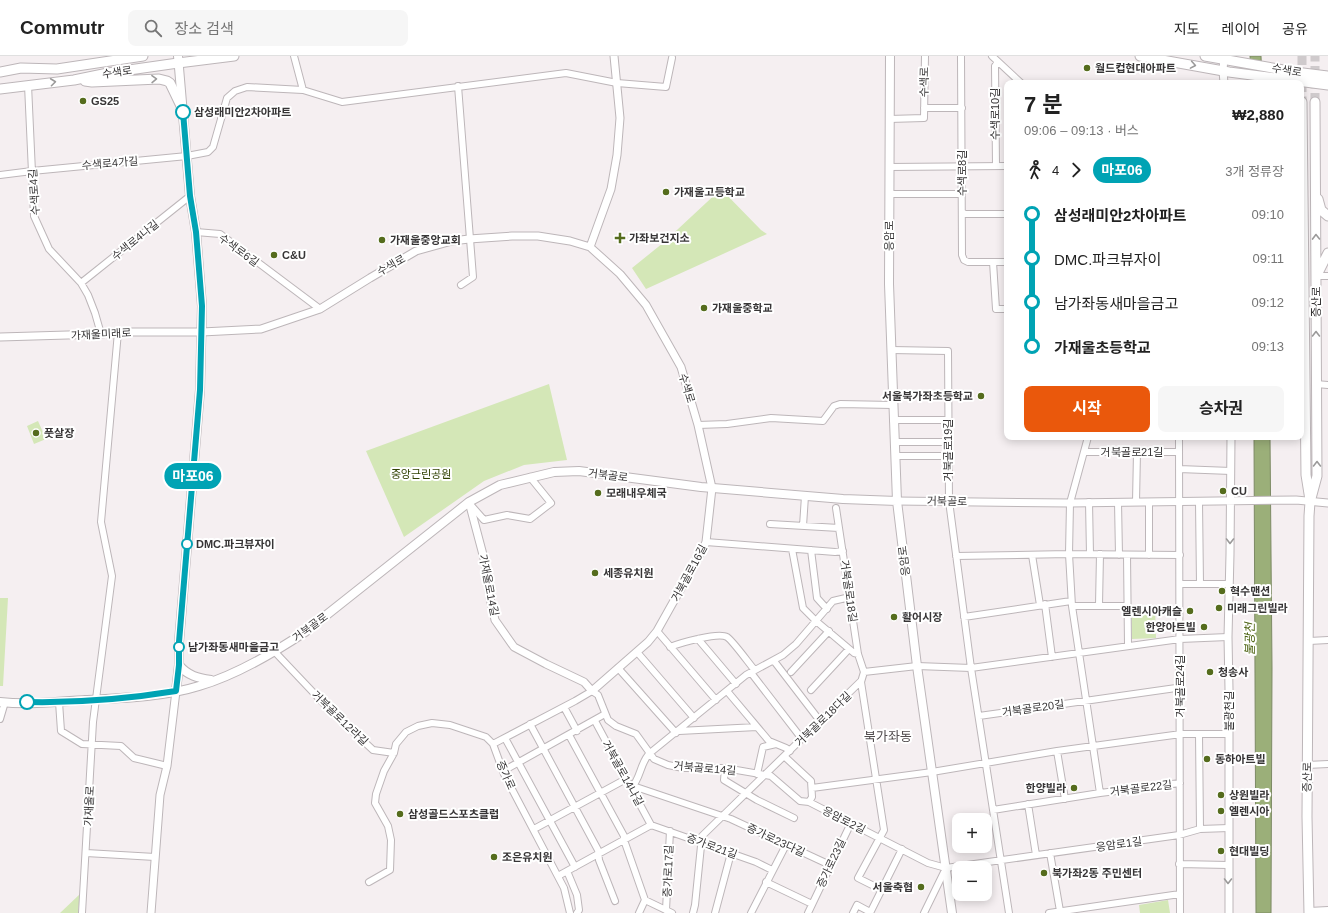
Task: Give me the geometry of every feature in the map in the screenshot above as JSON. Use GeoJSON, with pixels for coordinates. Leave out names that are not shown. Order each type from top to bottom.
{"type":"FeatureCollection","features":[{"type":"Feature","properties":{"kind":"main road","name":"수색로"},"geometry":{"type":"LineString","coordinates":[[0,72],[21,68],[57,69],[143,56]]}},
{"type":"Feature","properties":{"kind":"main road","name":"수색로"},"geometry":{"type":"LineString","coordinates":[[0,89],[74,80],[178,59],[234,56]]}},
{"type":"Feature","properties":{"kind":"main road","name":"응암로"},"geometry":{"type":"LineString","coordinates":[[890,56],[889,194],[891,350],[897,501],[917,666],[952,913]]}},
{"type":"Feature","properties":{"kind":"main road","name":"수색로"},"geometry":{"type":"LineString","coordinates":[[1140,56],[1226,71],[1296,79],[1328,76]]}},
{"type":"Feature","properties":{"kind":"main road","name":"수색로"},"geometry":{"type":"LineString","coordinates":[[1205,56],[1226,58],[1296,79]]}},
{"type":"Feature","properties":{"kind":"main road"},"geometry":{"type":"LineString","coordinates":[[176,691],[200,390],[202,332],[202,306],[196,232],[190,196],[178,59]]}},
{"type":"Feature","properties":{"kind":"main road"},"geometry":{"type":"LineString","coordinates":[[74,80],[92,82],[159,78],[167,80],[170,83],[182,108]]}},
{"type":"Feature","properties":{"kind":"main road","name":"수색로"},"geometry":{"type":"LineString","coordinates":[[1304,80],[1328,85]]}},
{"type":"Feature","properties":{"kind":"main road","name":"증산로"},"geometry":{"type":"LineString","coordinates":[[1310,502],[1317,476],[1315,102]]}},
{"type":"Feature","properties":{"kind":"main road"},"geometry":{"type":"LineString","coordinates":[[1315,174],[1321,210],[1328,216]]}},
{"type":"Feature","properties":{"kind":"main road"},"geometry":{"type":"LineString","coordinates":[[1316,276],[1328,253]]}},
{"type":"Feature","properties":{"kind":"main road","name":"증산로"},"geometry":{"type":"LineString","coordinates":[[1304,276],[1306,480],[1310,502],[1307,765],[1309,912]]}},
{"type":"Feature","properties":{"kind":"main road","name":"거북골로"},"geometry":{"type":"LineString","coordinates":[[2,702],[58,702],[146,696],[199,686],[214,680],[274,650],[305,632],[469,502],[500,485],[530,477],[554,472],[579,471],[712,488],[843,499],[897,501]]}},
{"type":"Feature","properties":{"kind":"main road"},"geometry":{"type":"LineString","coordinates":[[179,665],[187,674],[196,678],[214,680]]}},
{"type":"Feature","properties":{"kind":"street"},"geometry":{"type":"LineString","coordinates":[[294,56],[303,90]]}},
{"type":"Feature","properties":{"kind":"street"},"geometry":{"type":"LineString","coordinates":[[590,247],[611,189],[617,155],[620,118],[614,56]]}},
{"type":"Feature","properties":{"kind":"street","name":"수색로"},"geometry":{"type":"LineString","coordinates":[[889,119],[924,118],[925,56]]}},
{"type":"Feature","properties":{"kind":"street","name":"수색로8길"},"geometry":{"type":"LineString","coordinates":[[961,56],[962,255],[964,260],[968,262],[1004,262]]}},
{"type":"Feature","properties":{"kind":"street","name":"수색로10길"},"geometry":{"type":"LineString","coordinates":[[992,56],[1017,80]]}},
{"type":"Feature","properties":{"kind":"street"},"geometry":{"type":"LineString","coordinates":[[187,156],[208,152],[213,147],[227,98],[235,91],[247,87],[303,90],[342,102],[566,73],[617,83],[666,86],[672,58]]}},
{"type":"Feature","properties":{"kind":"street"},"geometry":{"type":"LineString","coordinates":[[1224,80],[1226,58]]}},
{"type":"Feature","properties":{"kind":"street","name":"수색로10길"},"geometry":{"type":"LineString","coordinates":[[996,166],[995,66],[998,62]]}},
{"type":"Feature","properties":{"kind":"street","name":"수색로4길"},"geometry":{"type":"LineString","coordinates":[[28,86],[34,216],[49,250],[81,283],[88,295],[101,334]]}},
{"type":"Feature","properties":{"kind":"street"},"geometry":{"type":"LineString","coordinates":[[458,86],[473,277],[462,285]]}},
{"type":"Feature","properties":{"kind":"street","name":"수색로"},"geometry":{"type":"LineString","coordinates":[[924,108],[962,108]]}},
{"type":"Feature","properties":{"kind":"street","name":"수색로4가길"},"geometry":{"type":"LineString","coordinates":[[0,175],[187,156]]}},
{"type":"Feature","properties":{"kind":"street"},"geometry":{"type":"LineString","coordinates":[[889,167],[1004,166]]}},
{"type":"Feature","properties":{"kind":"street"},"geometry":{"type":"LineString","coordinates":[[889,194],[962,194]]}},
{"type":"Feature","properties":{"kind":"street","name":"수색로4나길"},"geometry":{"type":"LineString","coordinates":[[81,283],[190,196]]}},
{"type":"Feature","properties":{"kind":"street"},"geometry":{"type":"LineString","coordinates":[[962,212],[966,214],[1004,214]]}},
{"type":"Feature","properties":{"kind":"street","name":"수색로6길"},"geometry":{"type":"LineString","coordinates":[[196,232],[220,234],[320,309]]}},
{"type":"Feature","properties":{"kind":"street","name":"수색로"},"geometry":{"type":"LineString","coordinates":[[202,332],[261,329],[320,309],[416,251],[452,241],[469,238],[538,236],[570,241],[590,247],[620,274],[646,305],[681,367],[698,425],[712,488]]}},
{"type":"Feature","properties":{"kind":"street"},"geometry":{"type":"LineString","coordinates":[[993,262],[996,309],[1004,309]]}},
{"type":"Feature","properties":{"kind":"street"},"geometry":{"type":"LineString","coordinates":[[1316,276],[1328,276]]}},
{"type":"Feature","properties":{"kind":"street","name":"가재울미래로"},"geometry":{"type":"LineString","coordinates":[[0,335],[101,334],[118,332],[202,332]]}},
{"type":"Feature","properties":{"kind":"street","name":"가재울로"},"geometry":{"type":"LineString","coordinates":[[82,913],[93,722],[112,576],[101,522],[118,332]]}},
{"type":"Feature","properties":{"kind":"street","name":"거북골로19길"},"geometry":{"type":"LineString","coordinates":[[891,350],[948,351],[949,501]]}},
{"type":"Feature","properties":{"kind":"street"},"geometry":{"type":"LineString","coordinates":[[1316,384],[1328,385]]}},
{"type":"Feature","properties":{"kind":"street"},"geometry":{"type":"LineString","coordinates":[[698,425],[727,424],[771,418],[823,420],[834,406],[840,404],[893,405]]}},
{"type":"Feature","properties":{"kind":"street"},"geometry":{"type":"LineString","coordinates":[[893,420],[948,420]]}},
{"type":"Feature","properties":{"kind":"street","name":"거북골로21길"},"geometry":{"type":"LineString","coordinates":[[1070,503],[1087,440]]}},
{"type":"Feature","properties":{"kind":"street","name":"거북골로24길"},"geometry":{"type":"LineString","coordinates":[[1179,440],[1181,734],[1179,835],[1180,913]]}},
{"type":"Feature","properties":{"kind":"street","name":"불광천길"},"geometry":{"type":"LineString","coordinates":[[1229,913],[1228,637],[1231,440]]}},
{"type":"Feature","properties":{"kind":"street"},"geometry":{"type":"LineString","coordinates":[[894,442],[948,442]]}},
{"type":"Feature","properties":{"kind":"street","name":"거북골로21길"},"geometry":{"type":"LineString","coordinates":[[1084,452],[1179,452]]}},
{"type":"Feature","properties":{"kind":"street"},"geometry":{"type":"LineString","coordinates":[[1136,502],[1137,452]]}},
{"type":"Feature","properties":{"kind":"street"},"geometry":{"type":"LineString","coordinates":[[895,456],[948,456]]}},
{"type":"Feature","properties":{"kind":"street"},"geometry":{"type":"LineString","coordinates":[[1179,469],[1231,471]]}},
{"type":"Feature","properties":{"kind":"street"},"geometry":{"type":"LineString","coordinates":[[469,502],[484,520],[507,515],[530,519],[551,503],[530,477]]}},
{"type":"Feature","properties":{"kind":"street","name":"거북골로16길"},"geometry":{"type":"LineString","coordinates":[[592,691],[648,642],[657,631],[706,542],[712,488]]}},
{"type":"Feature","properties":{"kind":"street"},"geometry":{"type":"LineString","coordinates":[[803,526],[805,496]]}},
{"type":"Feature","properties":{"kind":"street","name":"거북골로"},"geometry":{"type":"LineString","coordinates":[[897,501],[1070,503],[1296,500],[1310,502]]}},
{"type":"Feature","properties":{"kind":"street"},"geometry":{"type":"LineString","coordinates":[[949,501],[971,668],[1009,913]]}},
{"type":"Feature","properties":{"kind":"street","name":"가재울로14길"},"geometry":{"type":"LineString","coordinates":[[469,502],[486,566],[490,598],[495,620],[514,647],[584,682],[592,691]]}},
{"type":"Feature","properties":{"kind":"street"},"geometry":{"type":"LineString","coordinates":[[1089,502],[1090,554]]}},
{"type":"Feature","properties":{"kind":"street"},"geometry":{"type":"LineString","coordinates":[[1118,502],[1119,555]]}},
{"type":"Feature","properties":{"kind":"street"},"geometry":{"type":"LineString","coordinates":[[1149,502],[1149,555]]}},
{"type":"Feature","properties":{"kind":"street"},"geometry":{"type":"LineString","coordinates":[[1199,502],[1200,584]]}},
{"type":"Feature","properties":{"kind":"street"},"geometry":{"type":"LineString","coordinates":[[1310,502],[1328,503]]}},
{"type":"Feature","properties":{"kind":"street","name":"거북골로22길"},"geometry":{"type":"LineString","coordinates":[[1070,503],[1069,554],[1072,603],[1100,793],[1180,783]]}},
{"type":"Feature","properties":{"kind":"street","name":"거북골로18길"},"geometry":{"type":"LineString","coordinates":[[836,508],[858,654],[864,672]]}},
{"type":"Feature","properties":{"kind":"street"},"geometry":{"type":"LineString","coordinates":[[770,524],[839,528]]}},
{"type":"Feature","properties":{"kind":"street"},"geometry":{"type":"LineString","coordinates":[[706,542],[835,552],[843,551]]}},
{"type":"Feature","properties":{"kind":"street"},"geometry":{"type":"LineString","coordinates":[[792,549],[804,608],[816,621],[849,649],[858,654]]}},
{"type":"Feature","properties":{"kind":"street"},"geometry":{"type":"LineString","coordinates":[[811,550],[817,598],[827,608]]}},
{"type":"Feature","properties":{"kind":"street"},"geometry":{"type":"LineString","coordinates":[[956,556],[1069,554],[1180,555]]}},
{"type":"Feature","properties":{"kind":"street"},"geometry":{"type":"LineString","coordinates":[[1099,606],[1100,554]]}},
{"type":"Feature","properties":{"kind":"street"},"geometry":{"type":"LineString","coordinates":[[1032,555],[1043,604],[1052,657]]}},
{"type":"Feature","properties":{"kind":"street"},"geometry":{"type":"LineString","coordinates":[[1127,555],[1128,645]]}},
{"type":"Feature","properties":{"kind":"street"},"geometry":{"type":"LineString","coordinates":[[1180,584],[1229,584]]}},
{"type":"Feature","properties":{"kind":"street"},"geometry":{"type":"LineString","coordinates":[[631,788],[636,784],[646,757],[650,753],[736,684],[753,672],[774,662],[783,655],[793,646],[833,601],[850,597]]}},
{"type":"Feature","properties":{"kind":"street"},"geometry":{"type":"LineString","coordinates":[[964,616],[1043,604],[1072,603],[1099,606],[1127,606]]}},
{"type":"Feature","properties":{"kind":"street"},"geometry":{"type":"LineString","coordinates":[[657,631],[716,700]]}},
{"type":"Feature","properties":{"kind":"street"},"geometry":{"type":"LineString","coordinates":[[791,672],[828,631]]}},
{"type":"Feature","properties":{"kind":"street"},"geometry":{"type":"LineString","coordinates":[[670,646],[686,641],[721,635],[728,637],[753,668],[752,674],[802,739]]}},
{"type":"Feature","properties":{"kind":"street","name":"거북골로24길"},"geometry":{"type":"LineString","coordinates":[[1180,638],[1228,637]]}},
{"type":"Feature","properties":{"kind":"street"},"geometry":{"type":"LineString","coordinates":[[880,838],[884,830],[861,681],[864,672],[917,666],[971,668],[1180,638]]}},
{"type":"Feature","properties":{"kind":"street"},"geometry":{"type":"LineString","coordinates":[[698,639],[736,684]]}},
{"type":"Feature","properties":{"kind":"street"},"geometry":{"type":"LineString","coordinates":[[1309,641],[1328,640]]}},
{"type":"Feature","properties":{"kind":"street"},"geometry":{"type":"LineString","coordinates":[[812,690],[849,649]]}},
{"type":"Feature","properties":{"kind":"street","name":"거북골로12라길"},"geometry":{"type":"LineString","coordinates":[[274,650],[327,707],[373,750],[394,753]]}},
{"type":"Feature","properties":{"kind":"street"},"geometry":{"type":"LineString","coordinates":[[637,652],[694,718]]}},
{"type":"Feature","properties":{"kind":"street"},"geometry":{"type":"LineString","coordinates":[[774,662],[820,721]]}},
{"type":"Feature","properties":{"kind":"street"},"geometry":{"type":"LineString","coordinates":[[618,668],[677,732]]}},
{"type":"Feature","properties":{"kind":"street","name":"거북골로18다길"},"geometry":{"type":"LineString","coordinates":[[747,793],[861,681]]}},
{"type":"Feature","properties":{"kind":"street"},"geometry":{"type":"LineString","coordinates":[[1087,700],[1176,688],[1180,689]]}},
{"type":"Feature","properties":{"kind":"street"},"geometry":{"type":"LineString","coordinates":[[151,913],[160,795],[167,766],[176,691]]}},
{"type":"Feature","properties":{"kind":"street"},"geometry":{"type":"LineString","coordinates":[[369,882],[390,870],[391,840],[388,826],[375,803],[376,794],[384,771],[394,753],[396,744],[406,732],[418,726],[432,723],[450,725],[486,737],[494,744],[592,691]]}},
{"type":"Feature","properties":{"kind":"street","name":"거북골로14길"},"geometry":{"type":"LineString","coordinates":[[592,691],[598,695],[608,720],[616,726],[636,734],[654,759],[668,765],[683,768],[725,768],[771,776],[800,801],[809,802]]}},
{"type":"Feature","properties":{"kind":"street"},"geometry":{"type":"LineString","coordinates":[[727,691],[769,741],[790,751]]}},
{"type":"Feature","properties":{"kind":"street","name":"거북골로20길"},"geometry":{"type":"LineString","coordinates":[[979,716],[1087,700]]}},
{"type":"Feature","properties":{"kind":"street"},"geometry":{"type":"LineString","coordinates":[[0,719],[2,702]]}},
{"type":"Feature","properties":{"kind":"street"},"geometry":{"type":"LineString","coordinates":[[58,702],[60,731],[82,744],[121,746],[134,758],[167,766]]}},
{"type":"Feature","properties":{"kind":"street"},"geometry":{"type":"LineString","coordinates":[[564,707],[577,731]]}},
{"type":"Feature","properties":{"kind":"street"},"geometry":{"type":"LineString","coordinates":[[503,771],[595,721],[605,714]]}},
{"type":"Feature","properties":{"kind":"street","name":"거북골로14나길"},"geometry":{"type":"LineString","coordinates":[[595,721],[651,825]]}},
{"type":"Feature","properties":{"kind":"street"},"geometry":{"type":"LineString","coordinates":[[530,724],[598,850],[599,860],[615,902]]}},
{"type":"Feature","properties":{"kind":"street"},"geometry":{"type":"LineString","coordinates":[[677,732],[757,727]]}},
{"type":"Feature","properties":{"kind":"street"},"geometry":{"type":"LineString","coordinates":[[812,788],[932,772],[1057,751],[1181,734],[1229,734]]}},
{"type":"Feature","properties":{"kind":"street"},"geometry":{"type":"LineString","coordinates":[[1199,734],[1200,829]]}},
{"type":"Feature","properties":{"kind":"street","name":"증가로17길"},"geometry":{"type":"LineString","coordinates":[[569,735],[624,836],[624,840],[645,900],[669,912],[670,831]]}},
{"type":"Feature","properties":{"kind":"street"},"geometry":{"type":"LineString","coordinates":[[505,738],[575,867]]}},
{"type":"Feature","properties":{"kind":"street","name":"증가로"},"geometry":{"type":"LineString","coordinates":[[494,744],[503,771],[564,888],[570,913]]}},
{"type":"Feature","properties":{"kind":"street"},"geometry":{"type":"LineString","coordinates":[[757,774],[763,747],[777,744]]}},
{"type":"Feature","properties":{"kind":"street"},"geometry":{"type":"LineString","coordinates":[[1057,751],[1065,799]]}},
{"type":"Feature","properties":{"kind":"street"},"geometry":{"type":"LineString","coordinates":[[784,756],[811,781],[812,797],[809,802]]}},
{"type":"Feature","properties":{"kind":"street"},"geometry":{"type":"LineString","coordinates":[[1307,765],[1328,764]]}},
{"type":"Feature","properties":{"kind":"street"},"geometry":{"type":"LineString","coordinates":[[725,768],[724,780],[794,818]]}},
{"type":"Feature","properties":{"kind":"street"},"geometry":{"type":"LineString","coordinates":[[534,829],[626,779]]}},
{"type":"Feature","properties":{"kind":"street","name":"증가로23다길"},"geometry":{"type":"LineString","coordinates":[[631,788],[636,787],[722,816],[830,865]]}},
{"type":"Feature","properties":{"kind":"street"},"geometry":{"type":"LineString","coordinates":[[693,913],[695,905],[700,842],[702,836],[747,793]]}},
{"type":"Feature","properties":{"kind":"street"},"geometry":{"type":"LineString","coordinates":[[993,810],[1100,793]]}},
{"type":"Feature","properties":{"kind":"street","name":"응암로2길"},"geometry":{"type":"LineString","coordinates":[[809,802],[928,863],[946,868]]}},
{"type":"Feature","properties":{"kind":"street"},"geometry":{"type":"LineString","coordinates":[[1028,804],[1036,855]]}},
{"type":"Feature","properties":{"kind":"street","name":"증가로23길"},"geometry":{"type":"LineString","coordinates":[[808,913],[851,823]]}},
{"type":"Feature","properties":{"kind":"street"},"geometry":{"type":"LineString","coordinates":[[558,876],[651,825]]}},
{"type":"Feature","properties":{"kind":"street","name":"증가로21길"},"geometry":{"type":"LineString","coordinates":[[651,825],[756,862],[772,870]]}},
{"type":"Feature","properties":{"kind":"street","name":"응암로1길"},"geometry":{"type":"LineString","coordinates":[[946,868],[1179,835],[1200,829],[1228,828]]}},
{"type":"Feature","properties":{"kind":"street","name":"응암로2길"},"geometry":{"type":"LineString","coordinates":[[880,838],[858,878],[882,890]]}},
{"type":"Feature","properties":{"kind":"street"},"geometry":{"type":"LineString","coordinates":[[751,913],[786,845]]}},
{"type":"Feature","properties":{"kind":"street"},"geometry":{"type":"LineString","coordinates":[[853,913],[857,905],[870,913],[902,849]]}},
{"type":"Feature","properties":{"kind":"street"},"geometry":{"type":"LineString","coordinates":[[86,853],[155,857]]}},
{"type":"Feature","properties":{"kind":"street"},"geometry":{"type":"LineString","coordinates":[[715,913],[731,853]]}},
{"type":"Feature","properties":{"kind":"street"},"geometry":{"type":"LineString","coordinates":[[1050,854],[1060,912]]}},
{"type":"Feature","properties":{"kind":"street"},"geometry":{"type":"LineString","coordinates":[[1179,864],[1228,865]]}},
{"type":"Feature","properties":{"kind":"street"},"geometry":{"type":"LineString","coordinates":[[924,913],[946,868]]}},
{"type":"Feature","properties":{"kind":"street"},"geometry":{"type":"LineString","coordinates":[[567,871],[577,895],[580,910],[577,913]]}},
{"type":"Feature","properties":{"kind":"street"},"geometry":{"type":"LineString","coordinates":[[766,882],[812,904]]}},
{"type":"Feature","properties":{"kind":"street"},"geometry":{"type":"LineString","coordinates":[[1049,913],[1180,894]]}},
{"type":"Feature","properties":{"kind":"street","name":"증가로17길"},"geometry":{"type":"LineString","coordinates":[[638,913],[645,900]]}},
{"type":"Feature","properties":{"kind":"street"},"geometry":{"type":"LineString","coordinates":[[1309,912],[1328,910]]}},
{"type":"Feature","properties":{"kind":"green space"},"geometry":{"type":"Polygon","coordinates":[[[721,189],[761,230],[767,234],[646,289],[632,268],[663,243],[721,189]]]}},
{"type":"Feature","properties":{"kind":"green space","name":"중앙근린공원"},"geometry":{"type":"Polygon","coordinates":[[[549,384],[567,460],[524,465],[484,481],[404,537],[366,451],[549,384]]]}},
{"type":"Feature","properties":{"kind":"green space","name":"풋살장"},"geometry":{"type":"Polygon","coordinates":[[[38,421],[46,439],[34,444],[27,426],[38,421]]]}},
{"type":"Feature","properties":{"kind":"green space"},"geometry":{"type":"Polygon","coordinates":[[[0,598],[8,598],[3,686],[0,686],[0,598]]]}},
{"type":"Feature","properties":{"kind":"green space"},"geometry":{"type":"Polygon","coordinates":[[[1155,606],[1156,638],[1132,639],[1131,607],[1155,606]]]}},
{"type":"Feature","properties":{"kind":"green space"},"geometry":{"type":"Polygon","coordinates":[[[80,894],[78,913],[60,913],[80,894]]]}},
{"type":"Feature","properties":{"kind":"green space"},"geometry":{"type":"Polygon","coordinates":[[[1168,900],[1170,913],[1140,913],[1139,905],[1168,900]]]}},
{"type":"Feature","properties":{"kind":"shaded area"},"geometry":{"type":"Polygon","coordinates":[[[1250,56],[1261,56],[1262,80],[1252,80],[1250,56]]]}},
{"type":"Feature","properties":{"kind":"shaded area","name":"불광천"},"geometry":{"type":"Polygon","coordinates":[[[1254,440],[1270,440],[1272,668],[1271,913],[1256,913],[1254,440]]]}},
{"type":"Feature","properties":{"kind":"tunnel"},"geometry":{"type":"LineString","coordinates":[[1302,56],[1302,80]]}},
{"type":"Feature","properties":{"kind":"tunnel"},"geometry":{"type":"LineString","coordinates":[[1315,56],[1315,102]]}},
{"type":"Feature","properties":{"kind":"bus line","name":"마포06"},"geometry":{"type":"LineString","coordinates":[[27,702],[96,700],[146,696],[176,691],[200,390],[202,306],[196,232],[190,196],[183,112]]}},
{"type":"Feature","properties":{"kind":"place","name":"월드컵현대아파트"},"geometry":{"type":"Point","coordinates":[1087,68]}},
{"type":"Feature","properties":{"kind":"place","name":"GS25"},"geometry":{"type":"Point","coordinates":[83,101]}},
{"type":"Feature","properties":{"kind":"place","name":"삼성래미안2차아파트"},"geometry":{"type":"Point","coordinates":[183,112]}},
{"type":"Feature","properties":{"kind":"place","name":"가재울고등학교"},"geometry":{"type":"Point","coordinates":[666,192]}},
{"type":"Feature","properties":{"kind":"place","name":"가좌보건지소"},"geometry":{"type":"Point","coordinates":[620,238]}},
{"type":"Feature","properties":{"kind":"place","name":"가재울중앙교회"},"geometry":{"type":"Point","coordinates":[382,240]}},
{"type":"Feature","properties":{"kind":"place","name":"C&U"},"geometry":{"type":"Point","coordinates":[274,255]}},
{"type":"Feature","properties":{"kind":"place","name":"가재울중학교"},"geometry":{"type":"Point","coordinates":[704,308]}},
{"type":"Feature","properties":{"kind":"place","name":"서울북가좌초등학교"},"geometry":{"type":"Point","coordinates":[981,396]}},
{"type":"Feature","properties":{"kind":"place","name":"풋살장"},"geometry":{"type":"Point","coordinates":[36,433]}},
{"type":"Feature","properties":{"kind":"place","name":"CU"},"geometry":{"type":"Point","coordinates":[1223,491]}},
{"type":"Feature","properties":{"kind":"place","name":"모래내우체국"},"geometry":{"type":"Point","coordinates":[598,493]}},
{"type":"Feature","properties":{"kind":"place","name":"DMC.파크뷰자이"},"geometry":{"type":"Point","coordinates":[187,544]}},
{"type":"Feature","properties":{"kind":"place","name":"세종유치원"},"geometry":{"type":"Point","coordinates":[595,573]}},
{"type":"Feature","properties":{"kind":"place","name":"혁수맨션"},"geometry":{"type":"Point","coordinates":[1222,591]}},
{"type":"Feature","properties":{"kind":"place","name":"미래그린빌라"},"geometry":{"type":"Point","coordinates":[1219,608]}},
{"type":"Feature","properties":{"kind":"place","name":"엘렌시아캐슬"},"geometry":{"type":"Point","coordinates":[1190,611]}},
{"type":"Feature","properties":{"kind":"place","name":"활어시장"},"geometry":{"type":"Point","coordinates":[894,617]}},
{"type":"Feature","properties":{"kind":"place","name":"한양아트빌"},"geometry":{"type":"Point","coordinates":[1204,627]}},
{"type":"Feature","properties":{"kind":"place","name":"남가좌동새마을금고"},"geometry":{"type":"Point","coordinates":[179,647]}},
{"type":"Feature","properties":{"kind":"place","name":"청송사"},"geometry":{"type":"Point","coordinates":[1210,672]}},
{"type":"Feature","properties":{"kind":"place","name":"동하아트빌"},"geometry":{"type":"Point","coordinates":[1207,759]}},
{"type":"Feature","properties":{"kind":"place","name":"한양빌라"},"geometry":{"type":"Point","coordinates":[1074,788]}},
{"type":"Feature","properties":{"kind":"place","name":"상원빌라"},"geometry":{"type":"Point","coordinates":[1221,795]}},
{"type":"Feature","properties":{"kind":"place","name":"엘렌시아"},"geometry":{"type":"Point","coordinates":[1221,811]}},
{"type":"Feature","properties":{"kind":"place","name":"삼성골드스포츠클럽"},"geometry":{"type":"Point","coordinates":[400,814]}},
{"type":"Feature","properties":{"kind":"place","name":"현대빌딩"},"geometry":{"type":"Point","coordinates":[1221,851]}},
{"type":"Feature","properties":{"kind":"place","name":"조은유치원"},"geometry":{"type":"Point","coordinates":[494,857]}},
{"type":"Feature","properties":{"kind":"place","name":"북가좌2동 주민센터"},"geometry":{"type":"Point","coordinates":[1044,873]}},
{"type":"Feature","properties":{"kind":"place","name":"서울축협"},"geometry":{"type":"Point","coordinates":[921,887]}},
{"type":"Feature","properties":{"kind":"district","name":"북가좌동"},"geometry":{"type":"Point","coordinates":[888,736]}}]}
